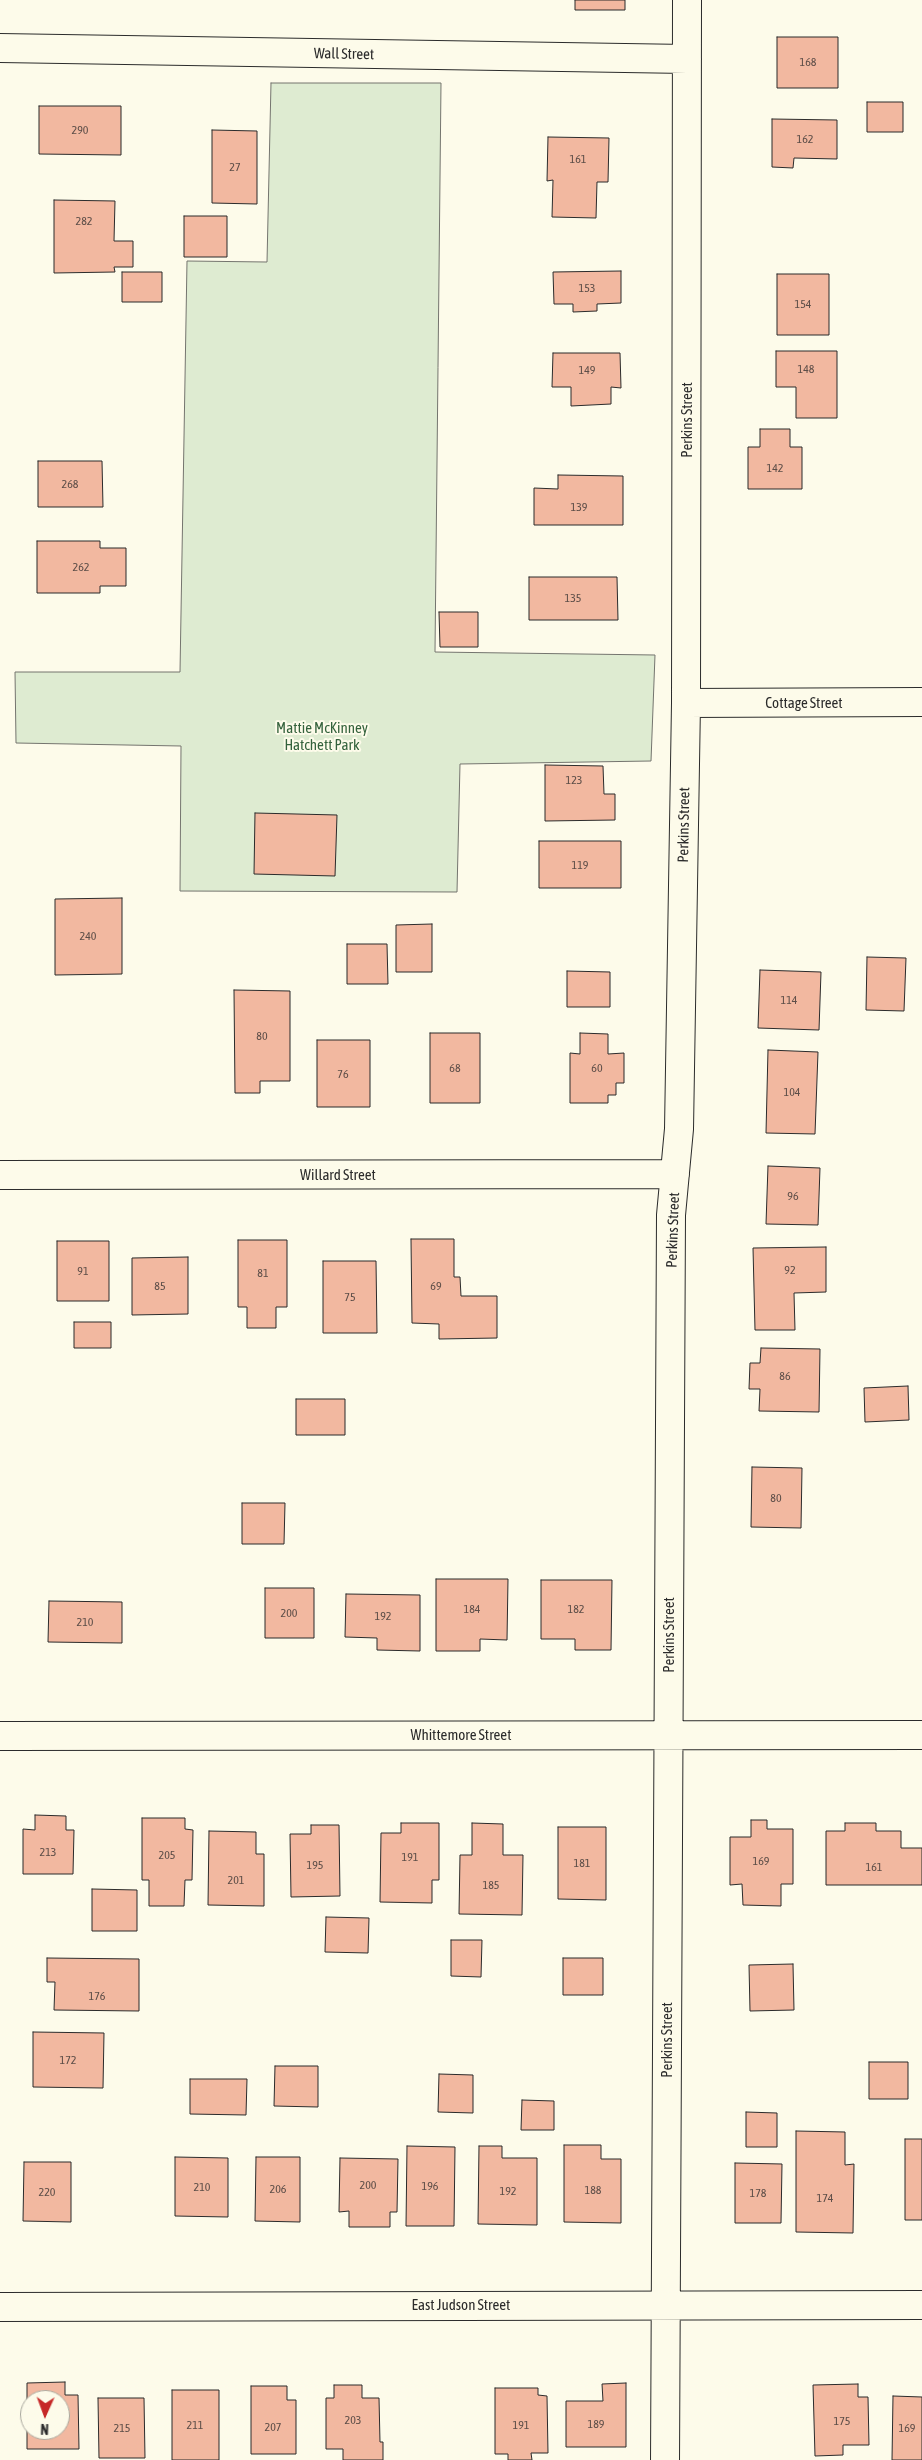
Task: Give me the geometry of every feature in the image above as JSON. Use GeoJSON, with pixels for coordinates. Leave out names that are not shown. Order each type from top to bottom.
{"type":"FeatureCollection","features":[{"type":"Feature","properties":{"kind":"street","name":"Perkins Street"},"geometry":{"type":"LineString","coordinates":[[665,2460],[671,1225],[679,1119],[686,703],[687,0]]}},
{"type":"Feature","properties":{"kind":"street","name":"Wall Street"},"geometry":{"type":"LineString","coordinates":[[0,48],[687,59]]}},
{"type":"Feature","properties":{"kind":"street","name":"Cottage Street"},"geometry":{"type":"LineString","coordinates":[[686,703],[922,702]]}},
{"type":"Feature","properties":{"kind":"street","name":"Willard Street"},"geometry":{"type":"LineString","coordinates":[[0,1175],[675,1174]]}},
{"type":"Feature","properties":{"kind":"street","name":"Whittemore Street"},"geometry":{"type":"LineString","coordinates":[[0,1736],[922,1736]]}},
{"type":"Feature","properties":{"kind":"street","name":"East Judson Street"},"geometry":{"type":"LineString","coordinates":[[0,2307],[666,2304],[922,2305]]}},
{"type":"Feature","properties":{"kind":"green space","name":"Mattie McKinney Hatchett Park"},"geometry":{"type":"Polygon","coordinates":[[[271,83],[441,83],[435,652],[655,655],[651,761],[460,764],[457,892],[180,891],[181,746],[16,743],[15,672],[180,672],[187,261],[267,262],[271,83]]]}},
{"type":"Feature","properties":{"kind":"building"},"geometry":{"type":"Polygon","coordinates":[[[575,0],[625,0],[625,10],[575,10],[575,0]]]}},
{"type":"Feature","properties":{"kind":"building"},"geometry":{"type":"Polygon","coordinates":[[[777,37],[838,37],[838,88],[777,88],[777,37]]]}},
{"type":"Feature","properties":{"kind":"building"},"geometry":{"type":"Polygon","coordinates":[[[867,102],[903,102],[903,132],[867,132],[867,102]]]}},
{"type":"Feature","properties":{"kind":"building"},"geometry":{"type":"Polygon","coordinates":[[[39,106],[121,106],[121,155],[39,154],[39,106]]]}},
{"type":"Feature","properties":{"kind":"building"},"geometry":{"type":"Polygon","coordinates":[[[772,119],[837,120],[837,159],[794,158],[793,168],[772,167],[772,119]]]}},
{"type":"Feature","properties":{"kind":"building"},"geometry":{"type":"Polygon","coordinates":[[[212,130],[257,131],[257,204],[212,203],[212,130]]]}},
{"type":"Feature","properties":{"kind":"building"},"geometry":{"type":"Polygon","coordinates":[[[548,137],[609,138],[608,182],[597,182],[596,218],[552,217],[553,180],[547,181],[548,137]]]}},
{"type":"Feature","properties":{"kind":"building"},"geometry":{"type":"Polygon","coordinates":[[[54,200],[115,201],[114,241],[133,241],[133,267],[114,267],[115,272],[54,273],[54,200]]]}},
{"type":"Feature","properties":{"kind":"building"},"geometry":{"type":"Polygon","coordinates":[[[184,216],[227,216],[227,257],[184,257],[184,216]]]}},
{"type":"Feature","properties":{"kind":"building"},"geometry":{"type":"Polygon","coordinates":[[[621,271],[621,303],[597,304],[597,311],[573,312],[573,304],[554,304],[553,272],[621,271]]]}},
{"type":"Feature","properties":{"kind":"building"},"geometry":{"type":"Polygon","coordinates":[[[122,272],[162,272],[162,302],[122,302],[122,272]]]}},
{"type":"Feature","properties":{"kind":"building"},"geometry":{"type":"Polygon","coordinates":[[[777,274],[829,274],[829,335],[777,335],[777,274]]]}},
{"type":"Feature","properties":{"kind":"building"},"geometry":{"type":"Polygon","coordinates":[[[776,351],[837,351],[837,418],[796,418],[796,387],[776,387],[776,351]]]}},
{"type":"Feature","properties":{"kind":"building"},"geometry":{"type":"Polygon","coordinates":[[[553,353],[620,353],[621,388],[611,387],[611,404],[571,406],[571,387],[552,387],[553,353]]]}},
{"type":"Feature","properties":{"kind":"building"},"geometry":{"type":"Polygon","coordinates":[[[760,429],[790,429],[790,447],[802,447],[802,489],[748,489],[748,447],[760,447],[760,429]]]}},
{"type":"Feature","properties":{"kind":"building"},"geometry":{"type":"Polygon","coordinates":[[[38,461],[102,461],[103,507],[38,507],[38,461]]]}},
{"type":"Feature","properties":{"kind":"building"},"geometry":{"type":"Polygon","coordinates":[[[558,475],[623,476],[623,525],[534,525],[534,488],[558,489],[558,475]]]}},
{"type":"Feature","properties":{"kind":"building"},"geometry":{"type":"Polygon","coordinates":[[[37,541],[100,541],[100,548],[126,548],[126,586],[100,586],[100,593],[37,593],[37,541]]]}},
{"type":"Feature","properties":{"kind":"building"},"geometry":{"type":"Polygon","coordinates":[[[529,577],[617,577],[618,620],[529,620],[529,577]]]}},
{"type":"Feature","properties":{"kind":"building"},"geometry":{"type":"Polygon","coordinates":[[[439,612],[478,612],[478,647],[440,647],[439,612]]]}},
{"type":"Feature","properties":{"kind":"building"},"geometry":{"type":"Polygon","coordinates":[[[545,765],[603,766],[604,794],[615,794],[615,820],[545,821],[545,765]]]}},
{"type":"Feature","properties":{"kind":"building"},"geometry":{"type":"Polygon","coordinates":[[[255,813],[337,815],[335,876],[254,874],[255,813]]]}},
{"type":"Feature","properties":{"kind":"building"},"geometry":{"type":"Polygon","coordinates":[[[539,841],[621,841],[621,888],[539,888],[539,841]]]}},
{"type":"Feature","properties":{"kind":"building"},"geometry":{"type":"Polygon","coordinates":[[[122,898],[122,974],[55,975],[55,899],[122,898]]]}},
{"type":"Feature","properties":{"kind":"building"},"geometry":{"type":"Polygon","coordinates":[[[432,924],[432,972],[396,972],[396,925],[432,924]]]}},
{"type":"Feature","properties":{"kind":"building"},"geometry":{"type":"Polygon","coordinates":[[[347,944],[387,944],[388,984],[347,984],[347,944]]]}},
{"type":"Feature","properties":{"kind":"building"},"geometry":{"type":"Polygon","coordinates":[[[867,957],[906,958],[904,1011],[866,1010],[867,957]]]}},
{"type":"Feature","properties":{"kind":"building"},"geometry":{"type":"Polygon","coordinates":[[[760,970],[821,972],[819,1030],[758,1028],[760,970]]]}},
{"type":"Feature","properties":{"kind":"building"},"geometry":{"type":"Polygon","coordinates":[[[567,971],[610,972],[610,1007],[567,1007],[567,971]]]}},
{"type":"Feature","properties":{"kind":"building"},"geometry":{"type":"Polygon","coordinates":[[[234,990],[290,991],[290,1081],[260,1081],[260,1093],[235,1093],[234,990]]]}},
{"type":"Feature","properties":{"kind":"building"},"geometry":{"type":"Polygon","coordinates":[[[430,1033],[480,1033],[480,1103],[430,1103],[430,1033]]]}},
{"type":"Feature","properties":{"kind":"building"},"geometry":{"type":"Polygon","coordinates":[[[580,1033],[608,1034],[608,1054],[624,1053],[624,1083],[616,1083],[616,1095],[608,1095],[608,1103],[570,1103],[570,1053],[580,1054],[580,1033]]]}},
{"type":"Feature","properties":{"kind":"building"},"geometry":{"type":"Polygon","coordinates":[[[317,1040],[370,1040],[370,1107],[317,1107],[317,1040]]]}},
{"type":"Feature","properties":{"kind":"building"},"geometry":{"type":"Polygon","coordinates":[[[768,1050],[818,1052],[815,1134],[766,1133],[768,1050]]]}},
{"type":"Feature","properties":{"kind":"building"},"geometry":{"type":"Polygon","coordinates":[[[768,1166],[820,1168],[818,1225],[766,1224],[768,1166]]]}},
{"type":"Feature","properties":{"kind":"building"},"geometry":{"type":"Polygon","coordinates":[[[411,1239],[454,1239],[454,1277],[460,1277],[461,1296],[497,1296],[497,1338],[439,1339],[439,1324],[412,1323],[411,1239]]]}},
{"type":"Feature","properties":{"kind":"building"},"geometry":{"type":"Polygon","coordinates":[[[238,1240],[287,1240],[287,1307],[276,1307],[276,1328],[247,1328],[247,1307],[238,1307],[238,1240]]]}},
{"type":"Feature","properties":{"kind":"building"},"geometry":{"type":"Polygon","coordinates":[[[57,1241],[109,1241],[109,1301],[57,1301],[57,1241]]]}},
{"type":"Feature","properties":{"kind":"building"},"geometry":{"type":"Polygon","coordinates":[[[826,1247],[826,1292],[794,1293],[795,1330],[755,1330],[753,1248],[826,1247]]]}},
{"type":"Feature","properties":{"kind":"building"},"geometry":{"type":"Polygon","coordinates":[[[188,1257],[188,1314],[132,1315],[132,1258],[188,1257]]]}},
{"type":"Feature","properties":{"kind":"building"},"geometry":{"type":"Polygon","coordinates":[[[323,1261],[376,1261],[377,1333],[323,1333],[323,1261]]]}},
{"type":"Feature","properties":{"kind":"building"},"geometry":{"type":"Polygon","coordinates":[[[74,1322],[111,1322],[111,1348],[74,1348],[74,1322]]]}},
{"type":"Feature","properties":{"kind":"building"},"geometry":{"type":"Polygon","coordinates":[[[761,1348],[820,1349],[819,1412],[759,1411],[760,1389],[749,1389],[750,1363],[760,1363],[761,1348]]]}},
{"type":"Feature","properties":{"kind":"building"},"geometry":{"type":"Polygon","coordinates":[[[908,1386],[909,1420],[865,1422],[864,1388],[908,1386]]]}},
{"type":"Feature","properties":{"kind":"building"},"geometry":{"type":"Polygon","coordinates":[[[296,1399],[345,1399],[345,1435],[296,1435],[296,1399]]]}},
{"type":"Feature","properties":{"kind":"building"},"geometry":{"type":"Polygon","coordinates":[[[752,1467],[802,1468],[801,1528],[751,1527],[752,1467]]]}},
{"type":"Feature","properties":{"kind":"building"},"geometry":{"type":"Polygon","coordinates":[[[242,1503],[285,1503],[284,1544],[242,1544],[242,1503]]]}},
{"type":"Feature","properties":{"kind":"building"},"geometry":{"type":"Polygon","coordinates":[[[436,1579],[508,1579],[507,1640],[480,1639],[480,1651],[436,1651],[436,1579]]]}},
{"type":"Feature","properties":{"kind":"building"},"geometry":{"type":"Polygon","coordinates":[[[541,1580],[612,1580],[611,1650],[575,1650],[575,1639],[541,1639],[541,1580]]]}},
{"type":"Feature","properties":{"kind":"building"},"geometry":{"type":"Polygon","coordinates":[[[265,1588],[314,1588],[314,1638],[265,1638],[265,1588]]]}},
{"type":"Feature","properties":{"kind":"building"},"geometry":{"type":"Polygon","coordinates":[[[346,1594],[420,1595],[420,1651],[377,1650],[377,1638],[345,1637],[346,1594]]]}},
{"type":"Feature","properties":{"kind":"building"},"geometry":{"type":"Polygon","coordinates":[[[49,1601],[122,1602],[122,1643],[48,1642],[49,1601]]]}},
{"type":"Feature","properties":{"kind":"building"},"geometry":{"type":"Polygon","coordinates":[[[35,1815],[66,1816],[66,1830],[74,1830],[73,1874],[23,1874],[23,1829],[35,1830],[35,1815]]]}},
{"type":"Feature","properties":{"kind":"building"},"geometry":{"type":"Polygon","coordinates":[[[142,1818],[185,1818],[185,1829],[193,1830],[192,1880],[185,1880],[184,1906],[149,1906],[149,1880],[142,1880],[142,1818]]]}},
{"type":"Feature","properties":{"kind":"building"},"geometry":{"type":"Polygon","coordinates":[[[751,1820],[767,1820],[767,1829],[793,1829],[793,1884],[781,1884],[781,1906],[743,1905],[742,1884],[730,1885],[730,1837],[751,1837],[751,1820]]]}},
{"type":"Feature","properties":{"kind":"building"},"geometry":{"type":"Polygon","coordinates":[[[401,1823],[439,1823],[439,1880],[432,1880],[432,1903],[380,1902],[381,1833],[401,1833],[401,1823]]]}},
{"type":"Feature","properties":{"kind":"building"},"geometry":{"type":"Polygon","coordinates":[[[472,1823],[503,1824],[503,1855],[523,1855],[522,1915],[459,1914],[460,1855],[472,1855],[472,1823]]]}},
{"type":"Feature","properties":{"kind":"building"},"geometry":{"type":"Polygon","coordinates":[[[845,1823],[876,1823],[876,1831],[901,1831],[901,1848],[922,1848],[922,1885],[826,1885],[826,1831],[845,1831],[845,1823]]]}},
{"type":"Feature","properties":{"kind":"building"},"geometry":{"type":"Polygon","coordinates":[[[311,1825],[339,1825],[340,1896],[291,1897],[290,1834],[311,1834],[311,1825]]]}},
{"type":"Feature","properties":{"kind":"building"},"geometry":{"type":"Polygon","coordinates":[[[558,1827],[606,1827],[606,1900],[558,1899],[558,1827]]]}},
{"type":"Feature","properties":{"kind":"building"},"geometry":{"type":"Polygon","coordinates":[[[209,1831],[256,1832],[256,1854],[264,1854],[264,1906],[208,1905],[209,1831]]]}},
{"type":"Feature","properties":{"kind":"building"},"geometry":{"type":"Polygon","coordinates":[[[92,1889],[137,1890],[137,1931],[92,1931],[92,1889]]]}},
{"type":"Feature","properties":{"kind":"building"},"geometry":{"type":"Polygon","coordinates":[[[326,1917],[369,1918],[368,1953],[325,1952],[326,1917]]]}},
{"type":"Feature","properties":{"kind":"building"},"geometry":{"type":"Polygon","coordinates":[[[451,1940],[482,1940],[481,1977],[451,1976],[451,1940]]]}},
{"type":"Feature","properties":{"kind":"building"},"geometry":{"type":"Polygon","coordinates":[[[47,1958],[139,1959],[139,2011],[54,2010],[55,1982],[47,1982],[47,1958]]]}},
{"type":"Feature","properties":{"kind":"building"},"geometry":{"type":"Polygon","coordinates":[[[563,1958],[603,1958],[603,1995],[563,1995],[563,1958]]]}},
{"type":"Feature","properties":{"kind":"building"},"geometry":{"type":"Polygon","coordinates":[[[793,1964],[794,2010],[750,2011],[749,1965],[793,1964]]]}},
{"type":"Feature","properties":{"kind":"building"},"geometry":{"type":"Polygon","coordinates":[[[33,2032],[104,2033],[103,2088],[33,2087],[33,2032]]]}},
{"type":"Feature","properties":{"kind":"building"},"geometry":{"type":"Polygon","coordinates":[[[869,2062],[908,2062],[908,2099],[869,2099],[869,2062]]]}},
{"type":"Feature","properties":{"kind":"building"},"geometry":{"type":"Polygon","coordinates":[[[275,2066],[318,2066],[318,2107],[274,2106],[275,2066]]]}},
{"type":"Feature","properties":{"kind":"building"},"geometry":{"type":"Polygon","coordinates":[[[439,2074],[473,2075],[473,2113],[438,2112],[439,2074]]]}},
{"type":"Feature","properties":{"kind":"building"},"geometry":{"type":"Polygon","coordinates":[[[190,2079],[247,2079],[246,2115],[190,2114],[190,2079]]]}},
{"type":"Feature","properties":{"kind":"building"},"geometry":{"type":"Polygon","coordinates":[[[522,2100],[554,2101],[554,2130],[521,2130],[522,2100]]]}},
{"type":"Feature","properties":{"kind":"building"},"geometry":{"type":"Polygon","coordinates":[[[746,2112],[777,2113],[777,2147],[746,2147],[746,2112]]]}},
{"type":"Feature","properties":{"kind":"building"},"geometry":{"type":"Polygon","coordinates":[[[796,2131],[845,2132],[845,2165],[854,2164],[853,2233],[796,2232],[796,2131]]]}},
{"type":"Feature","properties":{"kind":"building"},"geometry":{"type":"Polygon","coordinates":[[[905,2139],[922,2139],[922,2220],[905,2220],[905,2139]]]}},
{"type":"Feature","properties":{"kind":"building"},"geometry":{"type":"Polygon","coordinates":[[[564,2145],[601,2145],[601,2159],[621,2159],[621,2223],[564,2222],[564,2145]]]}},
{"type":"Feature","properties":{"kind":"building"},"geometry":{"type":"Polygon","coordinates":[[[407,2146],[455,2147],[454,2226],[406,2226],[407,2146]]]}},
{"type":"Feature","properties":{"kind":"building"},"geometry":{"type":"Polygon","coordinates":[[[479,2146],[502,2146],[502,2158],[537,2158],[537,2225],[478,2224],[479,2146]]]}},
{"type":"Feature","properties":{"kind":"building"},"geometry":{"type":"Polygon","coordinates":[[[175,2157],[228,2158],[228,2217],[175,2216],[175,2157]]]}},
{"type":"Feature","properties":{"kind":"building"},"geometry":{"type":"Polygon","coordinates":[[[256,2157],[300,2157],[300,2222],[255,2221],[256,2157]]]}},
{"type":"Feature","properties":{"kind":"building"},"geometry":{"type":"Polygon","coordinates":[[[340,2158],[398,2159],[397,2212],[390,2212],[390,2227],[349,2227],[349,2211],[339,2212],[340,2158]]]}},
{"type":"Feature","properties":{"kind":"building"},"geometry":{"type":"Polygon","coordinates":[[[24,2162],[71,2162],[71,2222],[23,2221],[24,2162]]]}},
{"type":"Feature","properties":{"kind":"building"},"geometry":{"type":"Polygon","coordinates":[[[735,2163],[782,2164],[781,2223],[735,2223],[735,2163]]]}},
{"type":"Feature","properties":{"kind":"building"},"geometry":{"type":"Polygon","coordinates":[[[65,2382],[65,2390],[27,2390],[27,2383],[65,2382]]]}},
{"type":"Feature","properties":{"kind":"building"},"geometry":{"type":"Polygon","coordinates":[[[626,2383],[626,2447],[566,2447],[566,2401],[603,2401],[602,2384],[626,2383]]]}},
{"type":"Feature","properties":{"kind":"building"},"geometry":{"type":"Polygon","coordinates":[[[858,2384],[858,2397],[868,2397],[869,2445],[843,2445],[843,2455],[815,2456],[813,2385],[858,2384]]]}},
{"type":"Feature","properties":{"kind":"building"},"geometry":{"type":"Polygon","coordinates":[[[334,2385],[362,2385],[362,2398],[379,2398],[380,2442],[383,2442],[383,2460],[343,2460],[343,2449],[326,2449],[326,2398],[334,2398],[334,2385]]]}},
{"type":"Feature","properties":{"kind":"building"},"geometry":{"type":"Polygon","coordinates":[[[251,2386],[287,2386],[287,2400],[296,2400],[296,2454],[251,2454],[251,2386]]]}},
{"type":"Feature","properties":{"kind":"building"},"geometry":{"type":"Polygon","coordinates":[[[495,2388],[538,2388],[538,2395],[547,2396],[548,2453],[531,2453],[532,2460],[508,2460],[508,2454],[495,2454],[495,2388]]]}},
{"type":"Feature","properties":{"kind":"building"},"geometry":{"type":"Polygon","coordinates":[[[172,2390],[219,2390],[219,2460],[172,2460],[172,2390]]]}},
{"type":"Feature","properties":{"kind":"building"},"geometry":{"type":"Polygon","coordinates":[[[70,2395],[78,2395],[79,2449],[27,2449],[27,2440],[70,2440],[70,2395]]]}},
{"type":"Feature","properties":{"kind":"building"},"geometry":{"type":"Polygon","coordinates":[[[893,2396],[922,2397],[922,2460],[892,2460],[893,2396]]]}},
{"type":"Feature","properties":{"kind":"building"},"geometry":{"type":"Polygon","coordinates":[[[98,2398],[144,2398],[145,2458],[99,2458],[98,2398]]]}}]}
